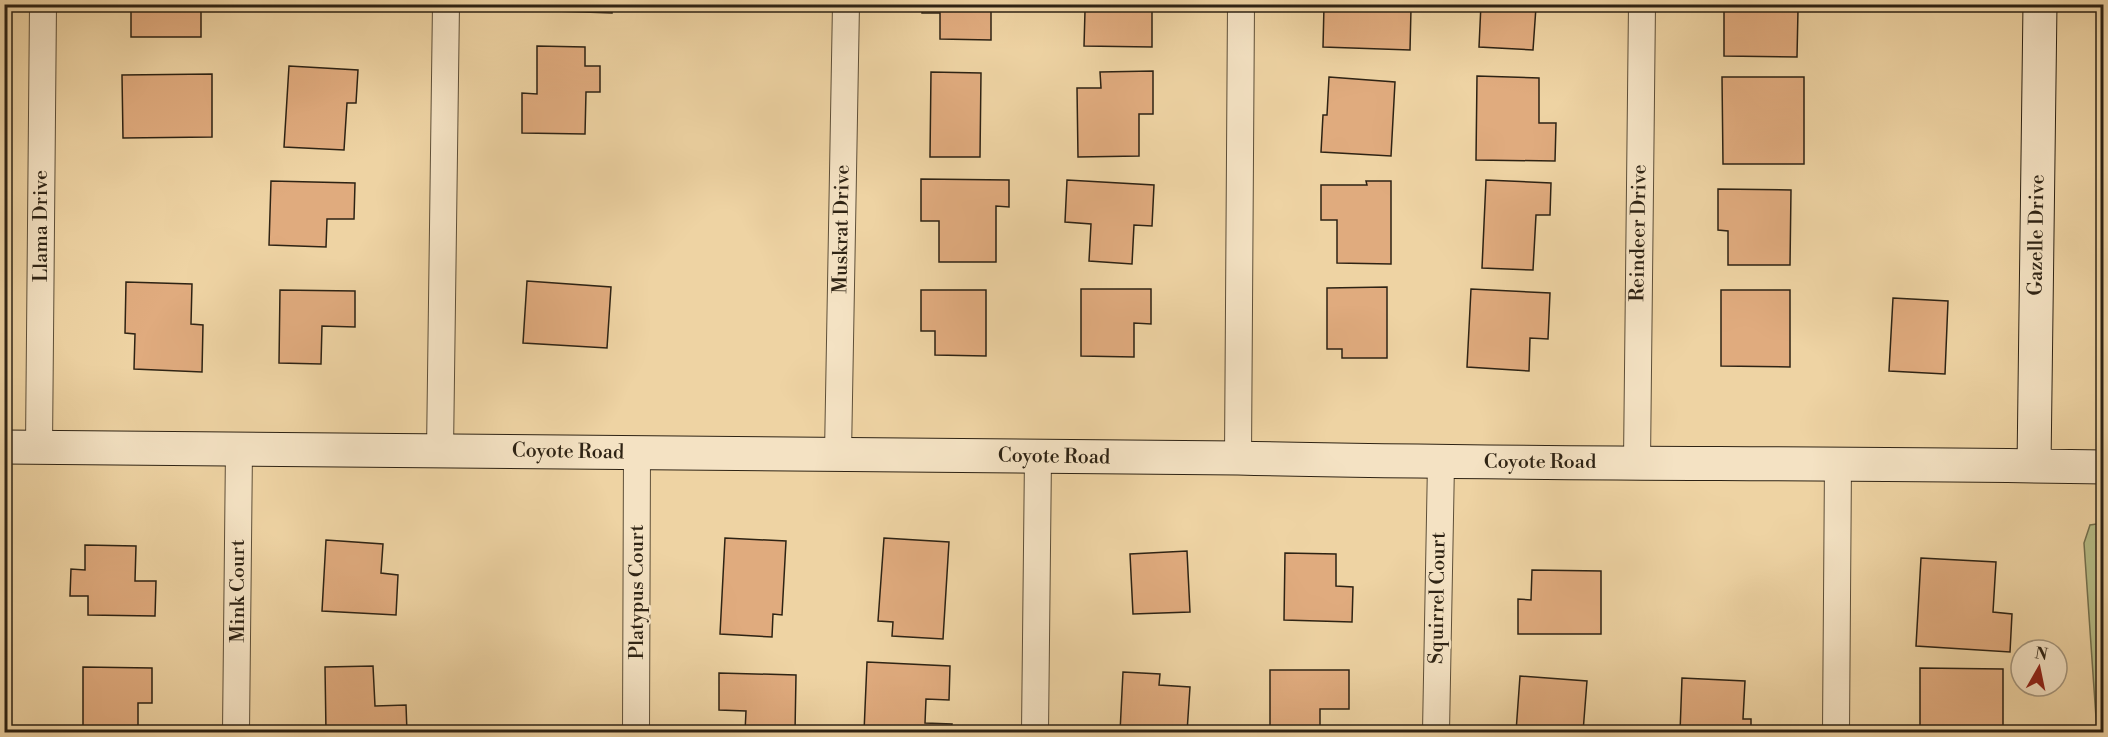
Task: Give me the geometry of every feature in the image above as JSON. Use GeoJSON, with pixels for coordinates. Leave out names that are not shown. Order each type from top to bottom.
{"type":"FeatureCollection","features":[{"type":"Feature","properties":{"kind":"street","name":"Llama Drive"},"geometry":{"type":"LineString","coordinates":[[39,447],[43,4]]}},
{"type":"Feature","properties":{"kind":"street"},"geometry":{"type":"LineString","coordinates":[[440,451],[446,4]]}},
{"type":"Feature","properties":{"kind":"street","name":"Muskrat Drive"},"geometry":{"type":"LineString","coordinates":[[838,454],[846,4]]}},
{"type":"Feature","properties":{"kind":"street"},"geometry":{"type":"LineString","coordinates":[[1238,458],[1240,4]]}},
{"type":"Feature","properties":{"kind":"street","name":"Reindeer Drive"},"geometry":{"type":"LineString","coordinates":[[1637,462],[1642,4]]}},
{"type":"Feature","properties":{"kind":"street","name":"Gazelle Drive"},"geometry":{"type":"LineString","coordinates":[[2034,466],[2040,4]]}},
{"type":"Feature","properties":{"kind":"street","name":"Coyote Road"},"geometry":{"type":"LineString","coordinates":[[4,447],[1238,458],[1441,463],[1637,462],[2103,466]]}},
{"type":"Feature","properties":{"kind":"street","name":"Mink Court"},"geometry":{"type":"LineString","coordinates":[[237,732],[238,449]]}},
{"type":"Feature","properties":{"kind":"street","name":"Platypus Court"},"geometry":{"type":"LineString","coordinates":[[636,732],[637,452]]}},
{"type":"Feature","properties":{"kind":"street"},"geometry":{"type":"LineString","coordinates":[[1035,732],[1038,456]]}},
{"type":"Feature","properties":{"kind":"street","name":"Squirrel Court"},"geometry":{"type":"LineString","coordinates":[[1436,732],[1441,463]]}},
{"type":"Feature","properties":{"kind":"street"},"geometry":{"type":"LineString","coordinates":[[1836,732],[1838,463]]}},
{"type":"Feature","properties":{"kind":"green space"},"geometry":{"type":"Polygon","coordinates":[[[2103,523],[2104,732],[2097,732],[2084,543],[2090,525],[2103,523]]]}},
{"type":"Feature","properties":{"kind":"building"},"geometry":{"type":"Polygon","coordinates":[[[131,4],[201,4],[201,37],[131,37],[131,4]]]}},
{"type":"Feature","properties":{"kind":"building"},"geometry":{"type":"Polygon","coordinates":[[[525,4],[612,4],[612,13],[525,10],[525,4]]]}},
{"type":"Feature","properties":{"kind":"building"},"geometry":{"type":"Polygon","coordinates":[[[922,4],[991,4],[991,40],[940,39],[940,13],[922,13],[922,4]]]}},
{"type":"Feature","properties":{"kind":"building"},"geometry":{"type":"Polygon","coordinates":[[[1100,4],[1152,4],[1152,47],[1084,46],[1085,11],[1100,11],[1100,4]]]}},
{"type":"Feature","properties":{"kind":"building"},"geometry":{"type":"Polygon","coordinates":[[[1345,4],[1387,4],[1387,8],[1411,9],[1410,50],[1323,47],[1324,6],[1345,7],[1345,4]]]}},
{"type":"Feature","properties":{"kind":"building"},"geometry":{"type":"Polygon","coordinates":[[[1481,4],[1554,4],[1554,7],[1536,7],[1533,50],[1479,47],[1481,4]]]}},
{"type":"Feature","properties":{"kind":"building"},"geometry":{"type":"Polygon","coordinates":[[[1724,4],[1769,4],[1769,10],[1798,10],[1797,57],[1724,56],[1724,4]]]}},
{"type":"Feature","properties":{"kind":"building"},"geometry":{"type":"Polygon","coordinates":[[[537,46],[585,47],[585,66],[600,66],[600,92],[586,92],[585,134],[522,133],[522,93],[537,94],[537,46]]]}},
{"type":"Feature","properties":{"kind":"building"},"geometry":{"type":"Polygon","coordinates":[[[289,66],[358,70],[356,103],[347,103],[344,150],[284,147],[289,66]]]}},
{"type":"Feature","properties":{"kind":"building"},"geometry":{"type":"Polygon","coordinates":[[[1153,71],[1153,114],[1139,114],[1139,156],[1078,157],[1077,88],[1101,88],[1100,72],[1153,71]]]}},
{"type":"Feature","properties":{"kind":"building"},"geometry":{"type":"Polygon","coordinates":[[[931,72],[981,73],[980,157],[930,157],[931,72]]]}},
{"type":"Feature","properties":{"kind":"building"},"geometry":{"type":"Polygon","coordinates":[[[212,74],[212,137],[123,138],[122,75],[212,74]]]}},
{"type":"Feature","properties":{"kind":"building"},"geometry":{"type":"Polygon","coordinates":[[[1477,76],[1539,78],[1539,123],[1556,123],[1555,161],[1476,160],[1477,76]]]}},
{"type":"Feature","properties":{"kind":"building"},"geometry":{"type":"Polygon","coordinates":[[[1329,77],[1395,82],[1391,156],[1321,152],[1323,115],[1327,115],[1329,77]]]}},
{"type":"Feature","properties":{"kind":"building"},"geometry":{"type":"Polygon","coordinates":[[[1722,77],[1804,77],[1804,164],[1723,164],[1722,77]]]}},
{"type":"Feature","properties":{"kind":"building"},"geometry":{"type":"Polygon","coordinates":[[[921,179],[1009,180],[1009,207],[996,206],[996,262],[939,262],[939,221],[921,221],[921,179]]]}},
{"type":"Feature","properties":{"kind":"building"},"geometry":{"type":"Polygon","coordinates":[[[1067,180],[1154,185],[1152,226],[1134,225],[1132,264],[1089,261],[1091,224],[1065,222],[1067,180]]]}},
{"type":"Feature","properties":{"kind":"building"},"geometry":{"type":"Polygon","coordinates":[[[1486,180],[1551,183],[1550,215],[1536,215],[1533,270],[1482,268],[1486,180]]]}},
{"type":"Feature","properties":{"kind":"building"},"geometry":{"type":"Polygon","coordinates":[[[271,181],[355,183],[354,219],[327,219],[326,247],[269,245],[271,181]]]}},
{"type":"Feature","properties":{"kind":"building"},"geometry":{"type":"Polygon","coordinates":[[[1366,181],[1391,181],[1391,264],[1337,263],[1337,220],[1321,220],[1321,185],[1367,185],[1366,181]]]}},
{"type":"Feature","properties":{"kind":"building"},"geometry":{"type":"Polygon","coordinates":[[[1718,189],[1791,190],[1790,265],[1728,265],[1728,231],[1718,230],[1718,189]]]}},
{"type":"Feature","properties":{"kind":"building"},"geometry":{"type":"Polygon","coordinates":[[[527,281],[611,287],[607,348],[523,343],[527,281]]]}},
{"type":"Feature","properties":{"kind":"building"},"geometry":{"type":"Polygon","coordinates":[[[126,282],[192,284],[191,324],[203,325],[202,372],[134,369],[135,334],[125,333],[126,282]]]}},
{"type":"Feature","properties":{"kind":"building"},"geometry":{"type":"Polygon","coordinates":[[[1387,287],[1387,358],[1342,358],[1342,349],[1327,349],[1327,288],[1387,287]]]}},
{"type":"Feature","properties":{"kind":"building"},"geometry":{"type":"Polygon","coordinates":[[[1081,289],[1151,289],[1151,324],[1134,323],[1134,357],[1081,356],[1081,289]]]}},
{"type":"Feature","properties":{"kind":"building"},"geometry":{"type":"Polygon","coordinates":[[[1471,289],[1550,293],[1548,339],[1530,338],[1529,371],[1467,367],[1471,289]]]}},
{"type":"Feature","properties":{"kind":"building"},"geometry":{"type":"Polygon","coordinates":[[[280,290],[355,291],[355,327],[322,326],[321,364],[279,363],[280,290]]]}},
{"type":"Feature","properties":{"kind":"building"},"geometry":{"type":"Polygon","coordinates":[[[921,290],[986,290],[986,356],[935,355],[935,331],[921,331],[921,290]]]}},
{"type":"Feature","properties":{"kind":"building"},"geometry":{"type":"Polygon","coordinates":[[[1721,290],[1790,290],[1790,367],[1721,366],[1721,290]]]}},
{"type":"Feature","properties":{"kind":"building"},"geometry":{"type":"Polygon","coordinates":[[[1893,298],[1948,301],[1945,374],[1889,371],[1893,298]]]}},
{"type":"Feature","properties":{"kind":"building"},"geometry":{"type":"Polygon","coordinates":[[[725,538],[786,541],[782,615],[773,614],[772,637],[720,634],[725,538]]]}},
{"type":"Feature","properties":{"kind":"building"},"geometry":{"type":"Polygon","coordinates":[[[884,538],[949,542],[943,639],[892,636],[893,622],[878,621],[884,538]]]}},
{"type":"Feature","properties":{"kind":"building"},"geometry":{"type":"Polygon","coordinates":[[[326,540],[383,544],[381,573],[398,575],[396,615],[322,611],[326,540]]]}},
{"type":"Feature","properties":{"kind":"building"},"geometry":{"type":"Polygon","coordinates":[[[85,545],[136,546],[135,581],[156,581],[155,616],[88,615],[88,596],[70,596],[71,569],[85,570],[85,545]]]}},
{"type":"Feature","properties":{"kind":"building"},"geometry":{"type":"Polygon","coordinates":[[[1187,551],[1190,612],[1133,614],[1130,554],[1187,551]]]}},
{"type":"Feature","properties":{"kind":"building"},"geometry":{"type":"Polygon","coordinates":[[[1285,553],[1336,554],[1336,586],[1353,587],[1352,622],[1284,620],[1285,553]]]}},
{"type":"Feature","properties":{"kind":"building"},"geometry":{"type":"Polygon","coordinates":[[[1921,558],[1996,562],[1993,612],[2012,614],[2009,652],[1916,646],[1921,558]]]}},
{"type":"Feature","properties":{"kind":"building"},"geometry":{"type":"Polygon","coordinates":[[[1532,570],[1601,571],[1601,634],[1518,634],[1518,599],[1531,600],[1532,570]]]}},
{"type":"Feature","properties":{"kind":"building"},"geometry":{"type":"Polygon","coordinates":[[[867,662],[950,666],[949,700],[926,699],[925,723],[952,724],[951,732],[864,732],[867,662]]]}},
{"type":"Feature","properties":{"kind":"building"},"geometry":{"type":"Polygon","coordinates":[[[373,666],[375,706],[406,705],[407,732],[326,732],[325,667],[373,666]]]}},
{"type":"Feature","properties":{"kind":"building"},"geometry":{"type":"Polygon","coordinates":[[[83,667],[152,668],[152,703],[138,703],[138,732],[83,732],[83,667]]]}},
{"type":"Feature","properties":{"kind":"building"},"geometry":{"type":"Polygon","coordinates":[[[1920,668],[2003,669],[2003,732],[1920,732],[1920,668]]]}},
{"type":"Feature","properties":{"kind":"building"},"geometry":{"type":"Polygon","coordinates":[[[1270,670],[1349,670],[1349,709],[1320,709],[1320,732],[1270,732],[1270,670]]]}},
{"type":"Feature","properties":{"kind":"building"},"geometry":{"type":"Polygon","coordinates":[[[1123,672],[1160,674],[1159,685],[1190,687],[1187,732],[1120,732],[1123,672]]]}},
{"type":"Feature","properties":{"kind":"building"},"geometry":{"type":"Polygon","coordinates":[[[719,673],[796,675],[795,732],[745,732],[746,711],[719,710],[719,673]]]}},
{"type":"Feature","properties":{"kind":"building"},"geometry":{"type":"Polygon","coordinates":[[[1520,676],[1587,681],[1583,732],[1516,732],[1520,676]]]}},
{"type":"Feature","properties":{"kind":"building"},"geometry":{"type":"Polygon","coordinates":[[[1682,678],[1745,681],[1743,719],[1751,719],[1751,732],[1680,732],[1682,678]]]}},
{"type":"Feature","properties":{"kind":"building"},"geometry":{"type":"Polygon","coordinates":[[[4,698],[6,698],[7,732],[4,732],[4,698]]]}}]}
